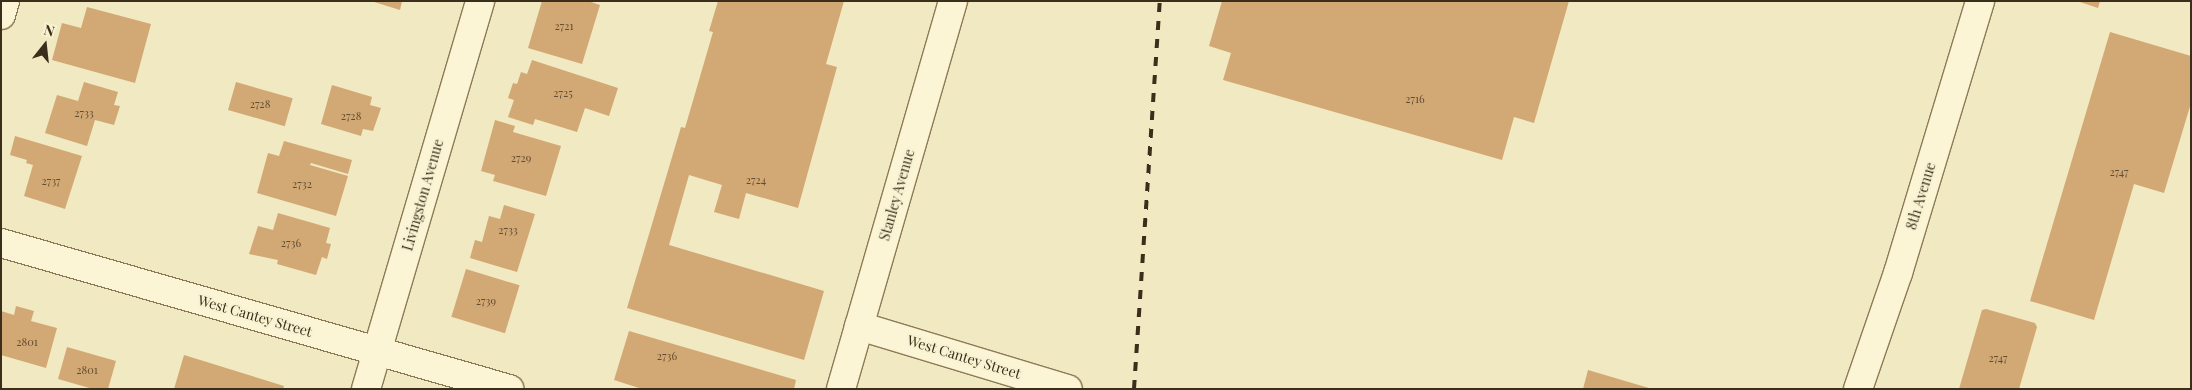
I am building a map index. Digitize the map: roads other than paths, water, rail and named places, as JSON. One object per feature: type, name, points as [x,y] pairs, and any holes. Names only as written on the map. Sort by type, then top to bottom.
[{"type":"street","points":[[1,16],[5,1]]},
{"type":"street","name":"Livingston Avenue","points":[[366,389],[480,1]]},
{"type":"street","name":"Stanley Avenue","points":[[841,389],[953,1]]},
{"type":"street","name":"8th Avenue","points":[[1858,389],[1898,273],[1980,1]]},
{"type":"street","name":"West Cantey Street","points":[[1,243],[509,389]]},
{"type":"street","name":"West Cantey Street","points":[[859,326],[1068,389]]},
{"type":"railway","points":[[1134,389],[1160,1]]}]
